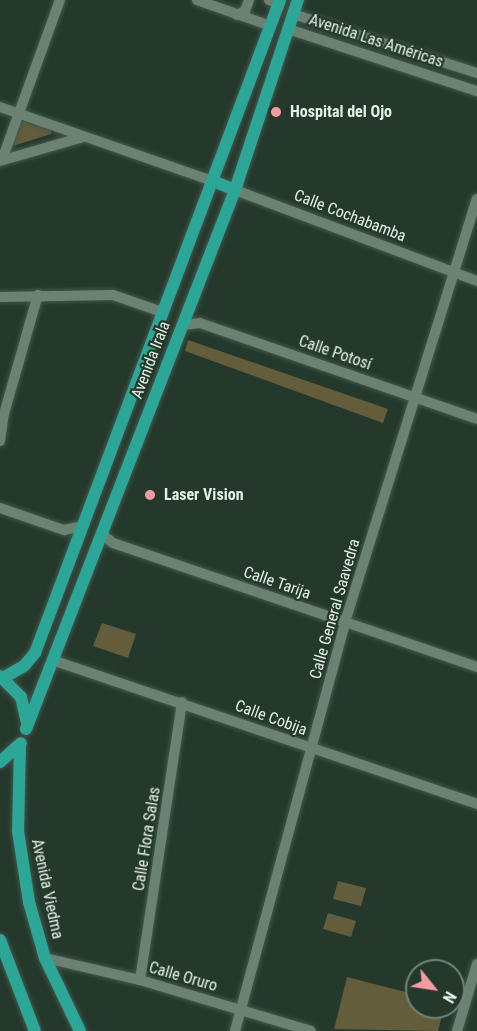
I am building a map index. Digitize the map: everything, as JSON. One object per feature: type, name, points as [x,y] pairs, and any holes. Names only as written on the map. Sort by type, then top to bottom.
[{"type":"main road","name":"Avenida Irala","points":[[20,745],[55,661],[235,190],[296,15],[298,0]]},
{"type":"main road","name":"Avenida Irala","points":[[1,677],[24,666],[35,653],[271,26],[276,1]]},
{"type":"main road","name":"Avenida Las Américas","points":[[271,26],[291,30]]},
{"type":"main road","name":"Calle Cochabamba","points":[[213,181],[235,190]]},
{"type":"main road","points":[[1,677],[21,696],[26,729]]},
{"type":"main road","points":[[0,762],[20,745]]},
{"type":"main road","name":"Avenida Viedma","points":[[20,745],[18,831],[29,902],[45,958],[80,1031]]},
{"type":"main road","points":[[0,940],[35,1031]]},
{"type":"street","points":[[1,160],[60,0]]},
{"type":"street","name":"Avenida Las Américas","points":[[197,0],[271,26]]},
{"type":"street","points":[[237,15],[245,11],[249,0]]},
{"type":"street","name":"Avenida Las Américas","points":[[296,15],[477,73]]},
{"type":"street","name":"Avenida Las Américas","points":[[291,30],[477,91]]},
{"type":"street","points":[[0,108],[213,181]]},
{"type":"street","points":[[1,160],[84,137]]},
{"type":"street","name":"Calle Cochabamba","points":[[235,190],[477,281]]},
{"type":"street","name":"Calle General Saavedra","points":[[235,1031],[345,622],[477,199]]},
{"type":"street","points":[[0,441],[4,414],[38,295]]},
{"type":"street","points":[[0,297],[113,295],[162,312]]},
{"type":"street","name":"Calle Potosí","points":[[182,325],[200,322],[477,418]]},
{"type":"street","points":[[0,508],[64,530],[83,526]]},
{"type":"street","name":"Calle Tarija","points":[[103,535],[113,543],[477,667]]},
{"type":"street","name":"Calle Cobija","points":[[55,661],[182,702],[311,749],[477,804]]},
{"type":"street","name":"Calle Flora Salas","points":[[140,980],[182,702]]},
{"type":"street","name":"Calle Oruro","points":[[45,958],[140,980],[312,1031]]},
{"type":"street","points":[[457,1031],[477,964]]},
{"type":"shaded area","points":[[23,121],[51,130],[51,134],[13,146],[18,125]]},
{"type":"shaded area","points":[[188,340],[388,409],[383,423],[185,351]]},
{"type":"shaded area","points":[[102,623],[136,634],[128,658],[93,646]]},
{"type":"shaded area","points":[[338,881],[366,888],[361,906],[333,899]]},
{"type":"shaded area","points":[[328,913],[356,921],[351,937],[323,929]]},
{"type":"shaded area","points":[[347,977],[405,992],[405,1019],[441,1019],[438,1031],[334,1029]]},
{"type":"place","name":"Hospital del Ojo","points":[[276,112]]},
{"type":"place","name":"Laser Vision","points":[[150,495]]}]
